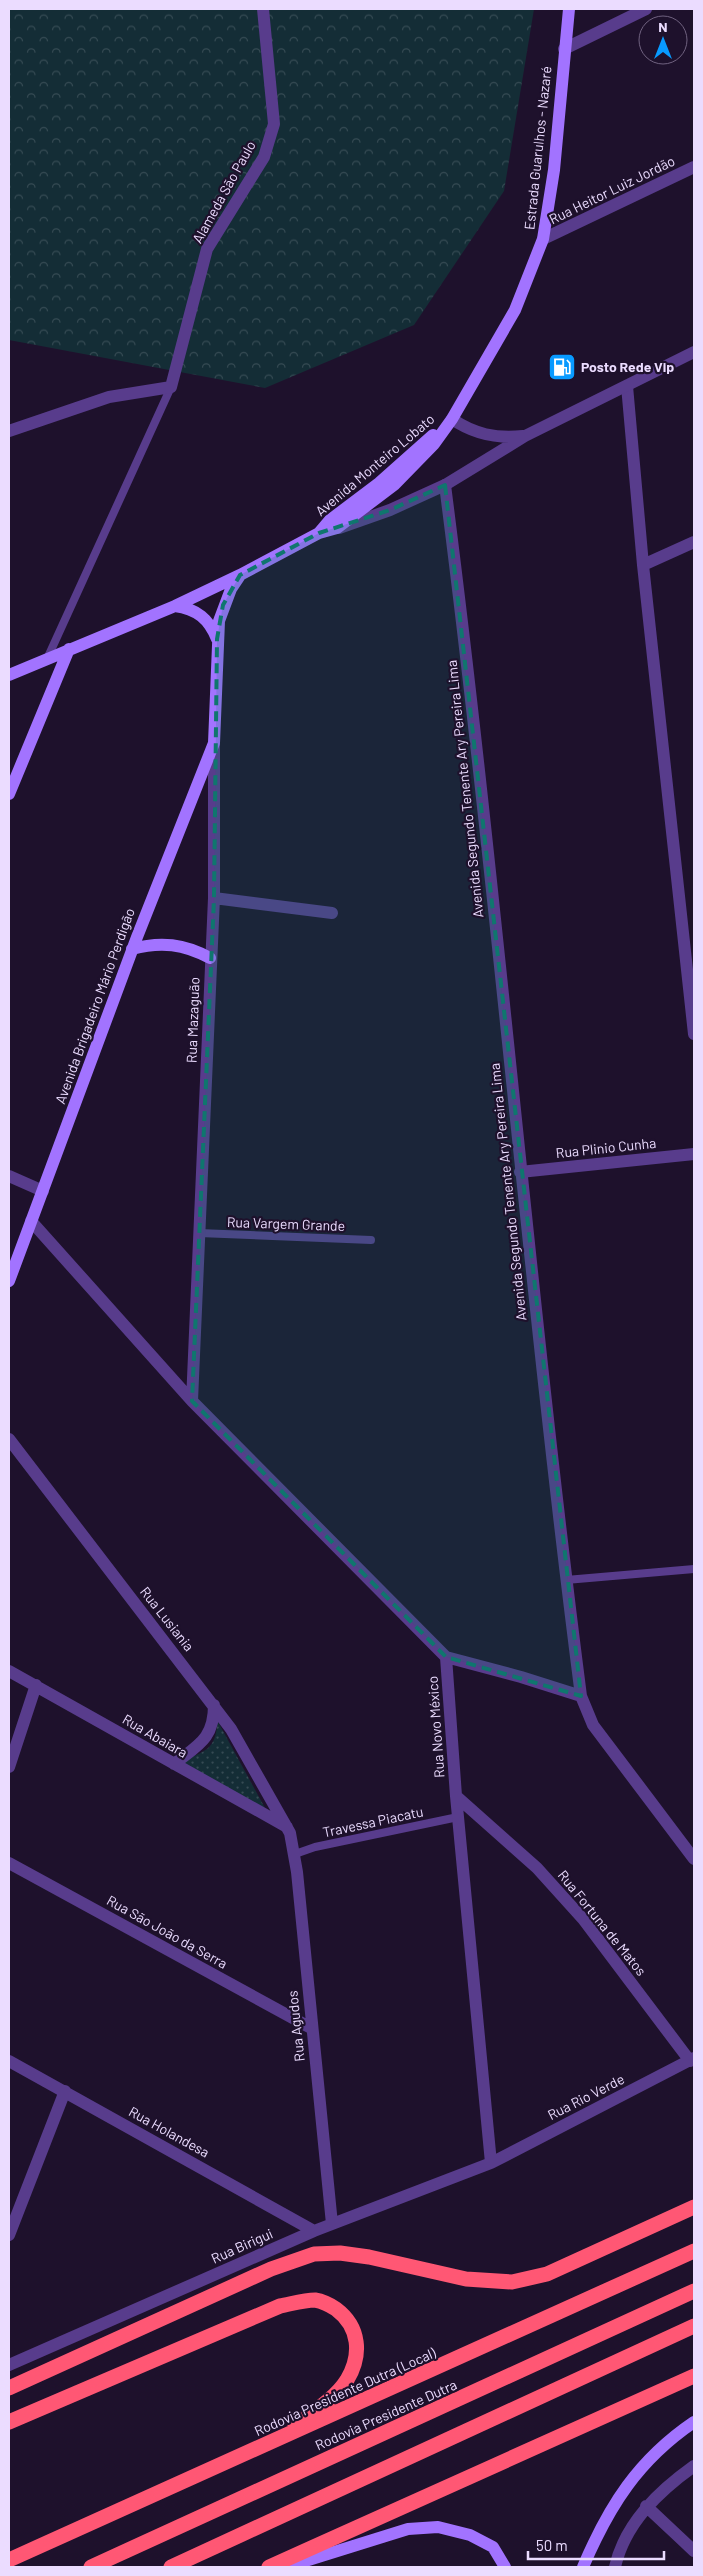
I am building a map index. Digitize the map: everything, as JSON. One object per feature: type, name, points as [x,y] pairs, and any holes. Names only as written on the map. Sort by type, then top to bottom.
[{"type":"highway","points":[[9,2388],[270,2268],[314,2254],[350,2254],[466,2279],[512,2282],[546,2274],[694,2206]]},
{"type":"highway","name":"Rodovia Presidente Dutra (Local)","points":[[9,2560],[268,2445],[694,2251]]},
{"type":"highway","name":"Rodovia Presidente Dutra","points":[[91,2567],[694,2291]]},
{"type":"highway","points":[[9,2422],[280,2306],[316,2300],[331,2306],[346,2317],[355,2330],[357,2346],[355,2364],[336,2394],[268,2445]]},
{"type":"highway","points":[[171,2567],[694,2326]]},
{"type":"highway","points":[[269,2567],[694,2376]]},
{"type":"main road","name":"Estrada Guarulhos - Nazaré","points":[[452,419],[515,310],[543,240],[554,170],[569,9]]},
{"type":"main road","name":"Avenida Monteiro Lobato","points":[[9,675],[175,606],[240,575],[318,533],[337,528],[394,485],[413,467],[452,419]]},
{"type":"main road","name":"Avenida Monteiro Lobato","points":[[318,533],[330,520],[379,483],[452,419]]},
{"type":"main road","name":"Rua Mazaguão","points":[[214,743],[217,639],[223,605],[240,575]]},
{"type":"main road","points":[[175,606],[197,612],[213,628],[217,639]]},
{"type":"main road","points":[[9,794],[69,649]]},
{"type":"main road","name":"Avenida Brigadeiro Mário Perdigão","points":[[9,1281],[132,949],[214,743]]},
{"type":"main road","points":[[132,949],[160,943],[194,949],[210,958]]},
{"type":"main road","points":[[583,2567],[596,2536],[618,2497],[647,2462],[694,2422]]},
{"type":"main road","points":[[286,2567],[408,2529],[438,2527],[470,2535],[493,2548],[505,2567]]},
{"type":"street","name":"Alameda São Paulo","points":[[171,387],[208,248],[264,157],[274,124],[263,9]]},
{"type":"street","points":[[564,49],[646,9]]},
{"type":"street","name":"Rua Heitor Luiz Jordão","points":[[543,240],[694,167]]},
{"type":"street","points":[[337,528],[390,510],[445,485],[525,436],[694,352]]},
{"type":"street","points":[[627,386],[643,565],[694,1034]]},
{"type":"street","points":[[9,431],[109,397],[171,387]]},
{"type":"street","points":[[452,419],[463,427],[493,436],[525,436]]},
{"type":"street","name":"Avenida Segundo Tenente Ary Pereira Lima","points":[[445,485],[477,752],[520,1172],[581,1696],[593,1725],[694,1859]]},
{"type":"street","points":[[643,565],[694,542]]},
{"type":"street","name":"Rua Mazaguão","points":[[192,1401],[214,898],[214,743]]},
{"type":"street","points":[[214,898],[332,913]]},
{"type":"street","name":"Rua Plinio Cunha","points":[[520,1172],[694,1154]]},
{"type":"street","points":[[9,1176],[43,1191]]},
{"type":"street","points":[[31,1221],[192,1401],[446,1657],[581,1696]]},
{"type":"street","name":"Rua Lusiania","points":[[9,1439],[214,1705],[263,1782],[287,1827]]},
{"type":"street","name":"Rua Novo México","points":[[446,1657],[456,1796],[491,2163]]},
{"type":"street","name":"Rua Abaiara","points":[[9,1671],[287,1827]]},
{"type":"street","points":[[9,1767],[36,1685]]},
{"type":"street","points":[[174,1764],[209,1734],[214,1716],[214,1705]]},
{"type":"street","name":"Rua Fortuna de Matos","points":[[456,1796],[537,1868],[583,1919],[692,2059]]},
{"type":"street","name":"Rua Agudos","points":[[287,1827],[295,1854],[332,2224]]},
{"type":"street","name":"Rua São João da Serra","points":[[9,1863],[311,2028]]},
{"type":"street","name":"Rua Rio Verde","points":[[491,2163],[692,2059]]},
{"type":"street","name":"Rua Holandesa","points":[[9,2061],[314,2231]]},
{"type":"street","points":[[9,2235],[65,2091]]},
{"type":"street","name":"Rua Birigui","points":[[9,2365],[314,2231],[491,2163]]},
{"type":"street","points":[[615,2567],[618,2554],[646,2506],[694,2466]]},
{"type":"street","points":[[646,2506],[694,2551]]},
{"type":"lane","points":[[47,659],[171,387]]},
{"type":"lane","name":"Rua Vargem Grande","points":[[199,1233],[371,1240]]},
{"type":"lane","points":[[566,1580],[694,1569]]},
{"type":"lane","name":"Travessa Piacatu","points":[[295,1854],[315,1847],[458,1817]]},
{"type":"highlighted area","points":[[445,485],[581,1696],[446,1657],[192,1401],[214,898],[217,639],[223,605],[240,575],[319,533],[390,510]]},
{"type":"green space","points":[[9,9],[534,9],[504,191],[414,325],[265,388],[9,340]]},
{"type":"green space","points":[[217,1720],[265,1808],[180,1762],[203,1752],[212,1744],[215,1738]]},
{"type":"place","name":"Posto Rede Vip","points":[[562,367]]}]
